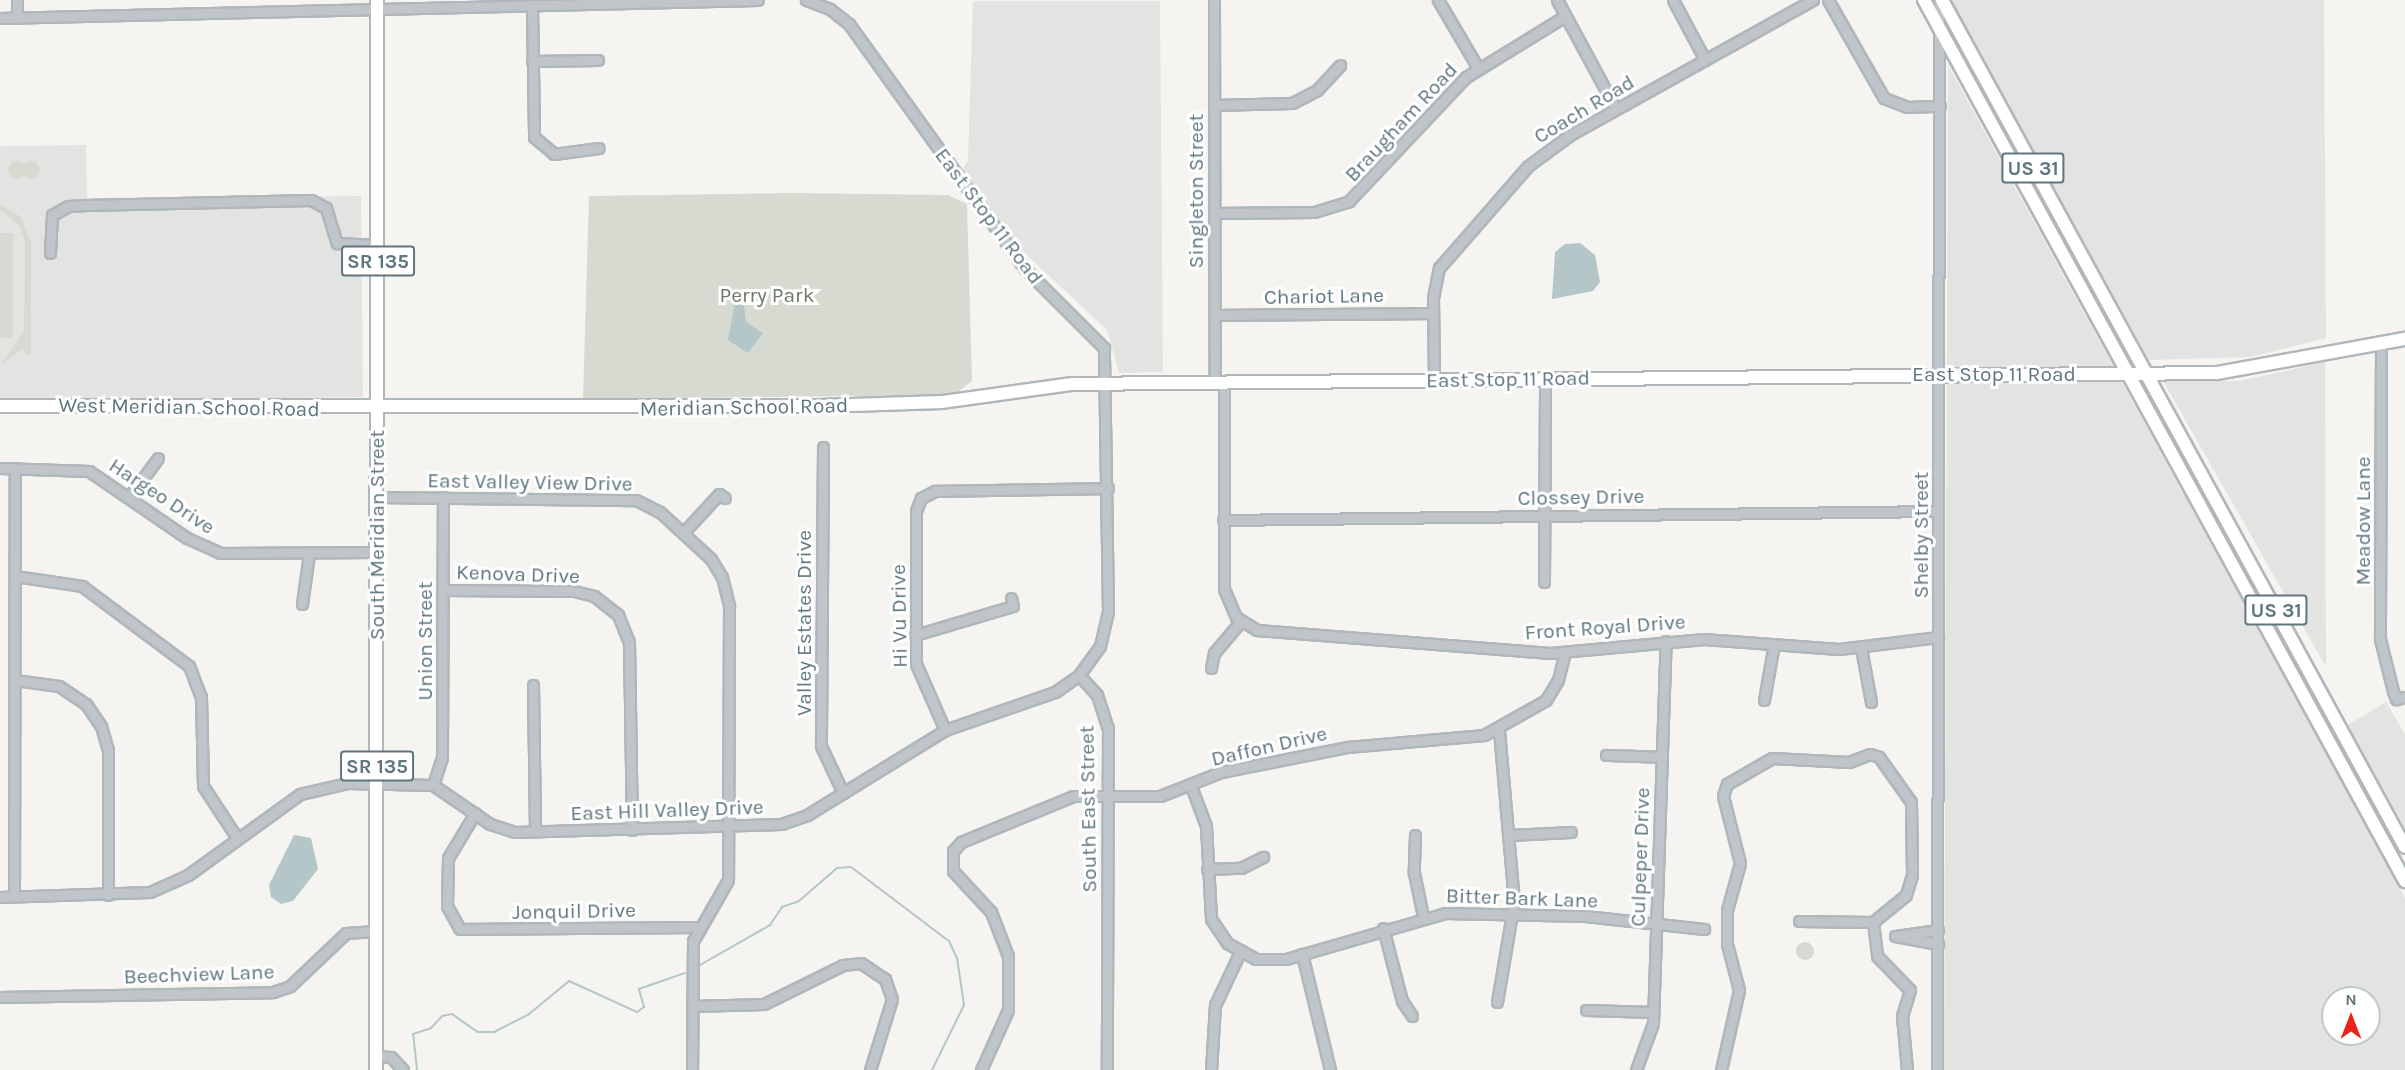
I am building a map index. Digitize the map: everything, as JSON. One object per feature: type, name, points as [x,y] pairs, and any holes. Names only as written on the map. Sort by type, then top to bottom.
[{"type":"main road","name":"US 31","points":[[1924,0],[2126,374],[2405,881]]},
{"type":"main road","name":"US 31","points":[[1941,0],[2405,847]]},
{"type":"main road","name":"South Meridian Street","points":[[376,1070],[377,4]]},
{"type":"main road","name":"East Stop 11 Road","points":[[1109,384],[1941,374],[2146,374],[2244,370],[2381,341],[2405,339]]},
{"type":"main road","name":"Meridian School Road","points":[[378,408],[919,404],[1109,384]]},
{"type":"main road","name":"West Meridian School Road","points":[[0,406],[157,402],[378,408]]},
{"type":"street","points":[[17,0],[17,18]]},
{"type":"street","points":[[0,18],[377,4],[532,5],[758,0]]},
{"type":"street","name":"East Stop 11 Road","points":[[806,0],[849,24],[1025,268],[1098,337],[1108,360],[1109,384]]},
{"type":"street","name":"Singleton Street","points":[[1214,0],[1215,315],[1219,382],[1224,591],[1241,621]]},
{"type":"street","points":[[1438,0],[1478,68]]},
{"type":"street","points":[[1557,0],[1616,109]]},
{"type":"street","points":[[1673,0],[1706,60]]},
{"type":"street","name":"Coach Road","points":[[1434,380],[1433,313],[1439,268],[1515,179],[1557,142],[1813,0]]},
{"type":"street","points":[[1828,0],[1884,98],[1907,107],[1940,106]]},
{"type":"street","name":"Shelby Street","points":[[1937,1070],[1941,0]]},
{"type":"street","points":[[532,5],[532,128],[540,146],[554,154],[599,148]]},
{"type":"street","name":"Braugham Road","points":[[1214,213],[1314,212],[1349,201],[1478,68],[1565,16]]},
{"type":"street","points":[[532,61],[598,60]]},
{"type":"street","points":[[1214,105],[1292,103],[1317,90],[1340,65]]},
{"type":"street","points":[[50,253],[50,224],[59,210],[110,204],[311,200],[326,208],[337,243],[378,245]]},
{"type":"street","name":"Chariot Lane","points":[[1215,315],[1433,313]]},
{"type":"street","name":"Meadow Lane","points":[[2381,341],[2380,639],[2401,698]]},
{"type":"street","points":[[1544,582],[1545,378]]},
{"type":"street","points":[[1079,675],[1106,629],[1109,384]]},
{"type":"street","name":"Valley Estates Drive","points":[[823,447],[821,746],[843,793]]},
{"type":"street","points":[[130,496],[158,458]]},
{"type":"street","name":"Hargeo Drive","points":[[0,468],[89,471],[130,496],[187,538],[220,553],[377,552]]},
{"type":"street","points":[[14,896],[15,468]]},
{"type":"street","name":"Hi Vu Drive","points":[[945,730],[919,679],[915,635],[916,511],[922,497],[934,490],[1108,488]]},
{"type":"street","points":[[683,533],[719,494],[725,498]]},
{"type":"street","name":"East Valley View Drive","points":[[377,497],[636,500],[683,533],[722,577],[729,606],[728,828]]},
{"type":"street","name":"Union Street","points":[[433,785],[442,758],[443,497]]},
{"type":"street","name":"Clossey Drive","points":[[1223,520],[1938,511]]},
{"type":"street","points":[[302,604],[309,554]]},
{"type":"street","points":[[15,576],[82,586],[189,666],[201,697],[203,786],[237,838]]},
{"type":"street","name":"Kenova Drive","points":[[443,590],[591,595],[618,615],[629,642],[632,830]]},
{"type":"street","points":[[915,635],[1013,606],[1011,598]]},
{"type":"street","points":[[1210,668],[1214,653],[1241,621]]},
{"type":"street","name":"Front Royal Drive","points":[[1241,621],[1269,633],[1565,652],[1666,641],[1861,648],[1938,637]]},
{"type":"street","name":"Culpeper Drive","points":[[1636,1070],[1649,1046],[1653,1012],[1666,641]]},
{"type":"street","points":[[1764,700],[1774,644]]},
{"type":"street","points":[[1861,648],[1871,702]]},
{"type":"street","name":"Daffon Drive","points":[[981,1070],[1008,1010],[1008,956],[991,912],[953,871],[954,849],[1052,801],[1108,796],[1160,796],[1191,786],[1221,772],[1347,747],[1460,739],[1499,730],[1546,700],[1558,680],[1565,652]]},
{"type":"street","name":"East Hill Valley Drive","points":[[433,785],[504,830],[728,828],[781,824],[843,793],[945,730],[1055,692],[1079,675]]},
{"type":"street","name":"South East Street","points":[[1079,675],[1098,695],[1106,717],[1107,1070]]},
{"type":"street","points":[[15,680],[59,686],[86,704],[101,726],[108,750],[108,895]]},
{"type":"street","points":[[533,685],[535,831]]},
{"type":"street","points":[[1497,1002],[1513,914],[1510,835],[1499,730]]},
{"type":"street","points":[[1721,1070],[1739,992],[1726,917],[1740,865],[1723,798],[1732,780],[1772,758],[1849,762],[1874,754],[1900,784],[1911,805],[1912,882],[1902,900],[1874,921],[1799,921]]},
{"type":"street","points":[[1606,755],[1662,757]]},
{"type":"street","points":[[0,897],[108,895],[172,884],[300,794],[326,785],[376,782],[433,785]]},
{"type":"street","points":[[1191,786],[1206,826],[1211,919],[1240,952],[1215,1005],[1211,1070]]},
{"type":"street","name":"Jonquil Drive","points":[[475,813],[448,858],[447,906],[455,925],[467,930],[696,927]]},
{"type":"street","points":[[692,1070],[696,927],[726,888],[728,828]]},
{"type":"street","points":[[1510,835],[1571,832]]},
{"type":"street","points":[[1415,835],[1414,873],[1423,916]]},
{"type":"street","points":[[1207,869],[1241,868],[1263,857]]},
{"type":"street","name":"Bitter Bark Lane","points":[[1240,952],[1265,961],[1302,954],[1423,916],[1513,914],[1704,929]]},
{"type":"street","points":[[1874,921],[1877,956],[1910,990],[1902,1016],[1907,1070]]},
{"type":"street","points":[[1383,928],[1402,1000],[1412,1016]]},
{"type":"street","points":[[1874,937],[1938,930]]},
{"type":"street","name":"Beechview Lane","points":[[0,997],[273,992],[290,986],[346,933],[376,931]]},
{"type":"street","points":[[1895,936],[1938,944]]},
{"type":"street","points":[[1302,954],[1330,1070]]},
{"type":"street","points":[[692,1006],[764,1004],[852,963],[875,969],[891,990],[890,1010],[870,1070]]},
{"type":"street","points":[[1586,1010],[1653,1012]]},
{"type":"street","points":[[376,1056],[392,1057],[403,1070]]},
{"type":"shaded area","points":[[1950,0],[2324,0],[2326,338],[2251,357],[2149,360]]},
{"type":"shaded area","points":[[973,1],[1160,1],[1163,372],[1119,373],[1107,330],[1012,241],[962,170],[968,160]]},
{"type":"shaded area","points":[[1948,65],[2405,898],[2405,1070],[1944,1070]]},
{"type":"shaded area","points":[[86,145],[87,198],[361,196],[363,397],[0,401],[0,146]]},
{"type":"shaded area","points":[[1580,243],[1595,255],[1600,282],[1593,291],[1552,299],[1555,252],[1565,244]]},
{"type":"shaded area","points":[[735,302],[744,306],[746,322],[763,333],[748,353],[728,340]]},
{"type":"shaded area","points":[[2325,362],[2326,667],[2163,381],[2239,381]]},
{"type":"shaded area","points":[[2386,702],[2405,734],[2405,828],[2348,725]]},
{"type":"shaded area","points":[[294,835],[311,838],[318,869],[293,901],[281,904],[271,897],[269,885]]},
{"type":"green space","points":[[17,161],[23,164],[26,170],[23,176],[17,179],[11,176],[8,170],[11,164]]},
{"type":"green space","points":[[31,161],[37,164],[40,170],[37,176],[31,179],[25,176],[22,170],[25,164]]},
{"type":"green space","name":"Perry Park","points":[[793,193],[948,195],[967,204],[972,381],[954,395],[583,399],[589,196]]},
{"type":"green space","points":[[0,204],[21,217],[31,243],[31,354],[25,354],[24,348],[0,365],[24,332],[25,243],[20,226],[0,210]]},
{"type":"green space","points":[[0,233],[13,233],[13,338],[0,338]]},
{"type":"green space","points":[[1805,942],[1811,945],[1814,951],[1811,957],[1805,960],[1799,957],[1796,951],[1799,945]]},
{"type":"waterway","points":[[700,965],[770,925],[782,907],[799,901],[837,868],[851,867],[949,941],[957,958],[964,1005],[932,1070]]},
{"type":"waterway","points":[[417,1070],[413,1034],[431,1028],[442,1016],[452,1014],[478,1032],[494,1032],[529,1014],[569,981],[637,1012],[644,1007],[639,989],[685,973]]}]
